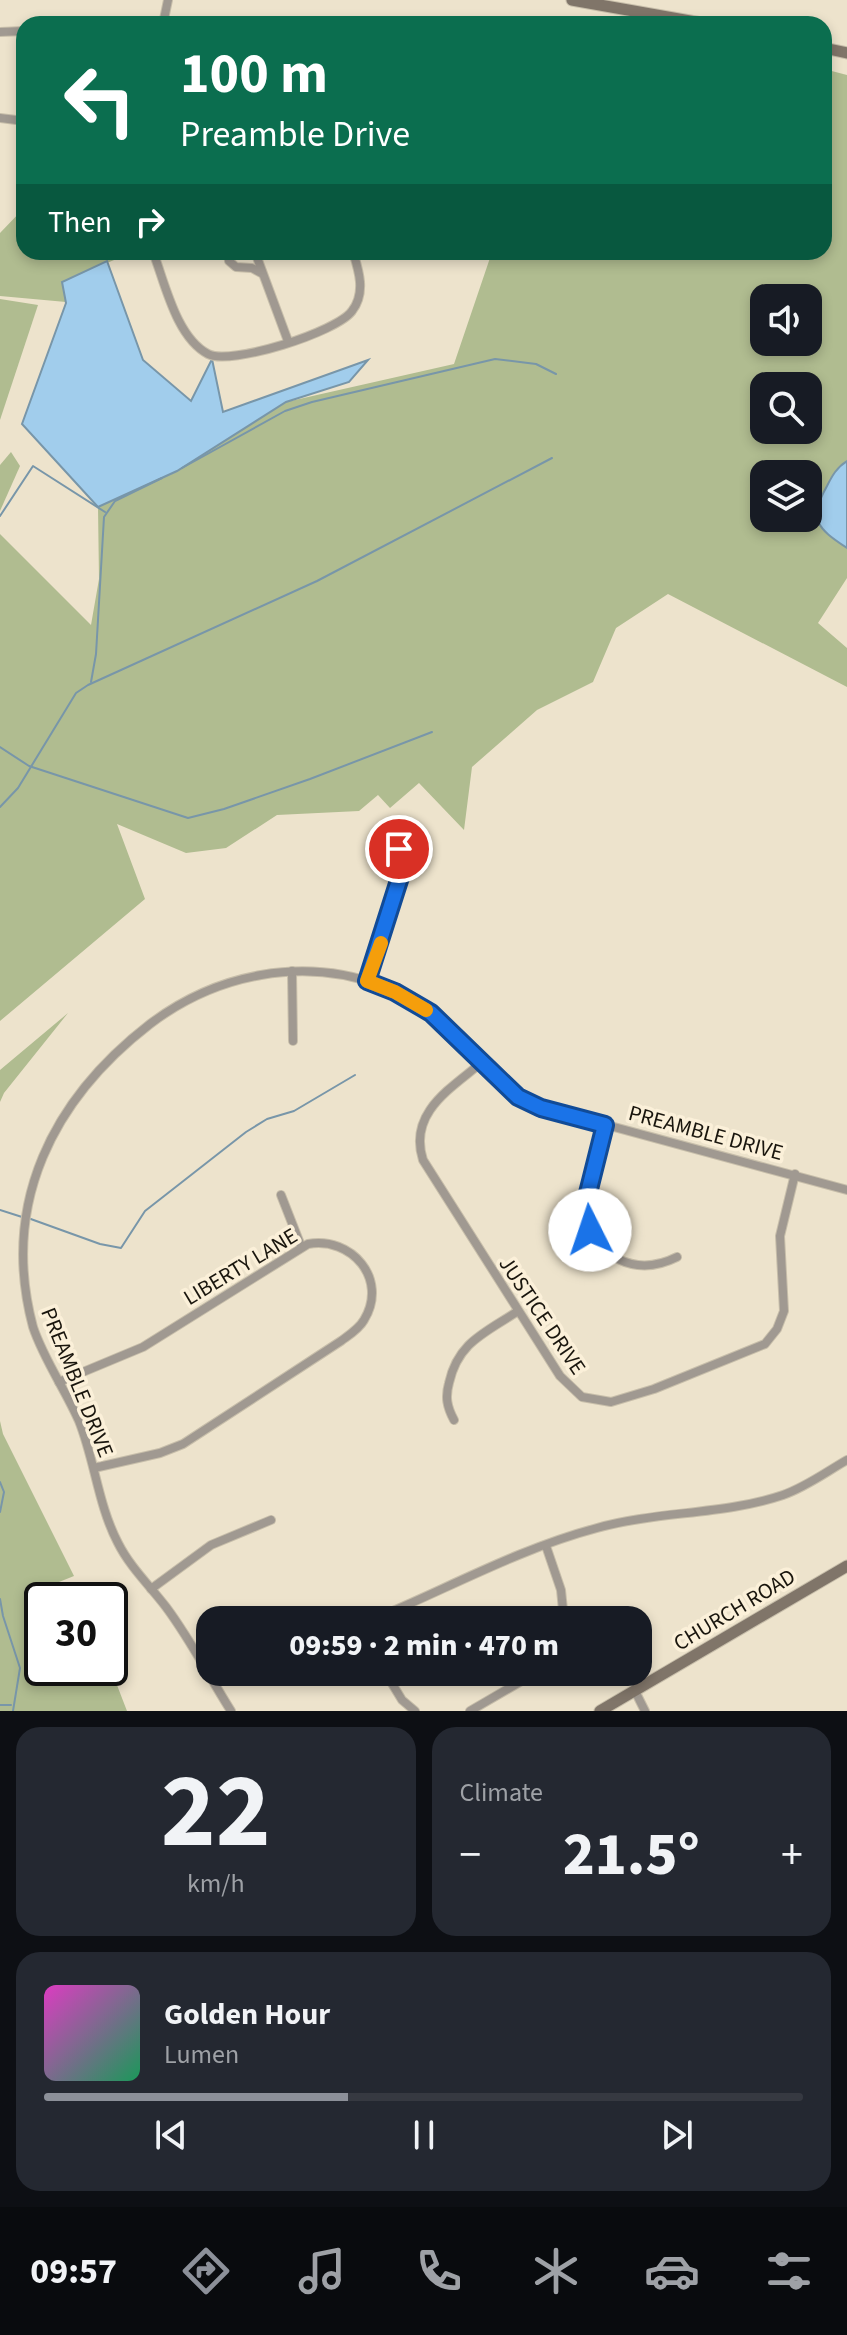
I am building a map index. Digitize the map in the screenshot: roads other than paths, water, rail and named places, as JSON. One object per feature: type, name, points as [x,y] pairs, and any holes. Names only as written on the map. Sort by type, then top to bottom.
[{"type":"main road","points":[[572,0],[662,16]]},
{"type":"main road","name":"CHURCH ROAD","points":[[600,1711],[847,1566]]},
{"type":"street","points":[[156,260],[185,330],[208,354],[233,358],[327,329],[352,312],[361,280],[355,260]]},
{"type":"street","points":[[231,260],[232,264],[252,268],[261,274]]},
{"type":"street","points":[[257,260],[288,341]]},
{"type":"street","points":[[367,981],[402,871],[399,849]]},
{"type":"street","points":[[292,971],[293,1041]]},
{"type":"street","name":"PREAMBLE DRIVE","points":[[196,1654],[113,1534],[80,1423],[33,1327],[20,1259],[27,1191],[46,1143],[74,1098],[100,1069],[158,1018],[190,999],[248,977],[292,971],[367,981],[395,992],[431,1013],[507,1089],[529,1104],[847,1190]]},
{"type":"street","name":"JUSTICE DRIVE","points":[[481,1063],[428,1110],[420,1129],[420,1150],[433,1180],[566,1384],[591,1401],[611,1402],[631,1397],[755,1350],[777,1329],[784,1311],[780,1236],[795,1174]]},
{"type":"street","points":[[605,1125],[586,1201],[587,1221],[595,1239],[608,1253],[633,1265],[650,1266],[677,1257]]},
{"type":"street","points":[[281,1195],[301,1246]]},
{"type":"street","name":"LIBERTY LANE","points":[[59,1382],[143,1347],[301,1246],[319,1242],[340,1246],[365,1266],[372,1298],[365,1319],[358,1327],[183,1444],[160,1453],[94,1468]]},
{"type":"street","points":[[454,1420],[446,1398],[457,1356],[470,1342],[518,1311]]},
{"type":"street","points":[[402,1606],[486,1567],[622,1522],[775,1498],[800,1488],[847,1460]]},
{"type":"street","points":[[151,1589],[211,1545],[271,1520]]},
{"type":"street","points":[[546,1546],[561,1590],[563,1606]]},
{"type":"street","name":"PREAMBLE DRIVE","points":[[216,1686],[231,1711]]},
{"type":"street","points":[[394,1686],[402,1700],[415,1711]]},
{"type":"street","points":[[470,1711],[513,1686]]},
{"type":"street","points":[[635,1691],[645,1711]]},
{"type":"water","points":[[107,261],[143,360],[191,401],[212,359],[223,412],[368,360],[349,382],[286,402],[177,471],[98,507],[22,424],[66,303],[62,282]]},
{"type":"water","points":[[847,461],[847,548],[822,529],[822,496],[838,469]]},
{"type":"waterway","points":[[182,468],[285,411],[312,402],[495,359],[536,364],[556,374]]},
{"type":"waterway","points":[[0,807],[18,788],[76,693],[88,685],[317,581],[552,458]]},
{"type":"waterway","points":[[0,516],[33,466],[105,512]]},
{"type":"waterway","points":[[91,682],[96,654],[104,517],[115,501],[162,478]]},
{"type":"waterway","points":[[0,747],[29,766],[188,818],[310,779],[432,732]]},
{"type":"waterway","points":[[28,1218],[100,1244],[121,1248],[145,1211],[246,1132],[267,1119],[294,1111],[355,1075]]},
{"type":"waterway","points":[[0,1210],[22,1217]]},
{"type":"waterway","points":[[0,1482],[4,1492],[0,1512]]},
{"type":"waterway","points":[[0,1599],[20,1668],[13,1711]]},
{"type":"waterway","points":[[0,1705],[11,1705]]}]
